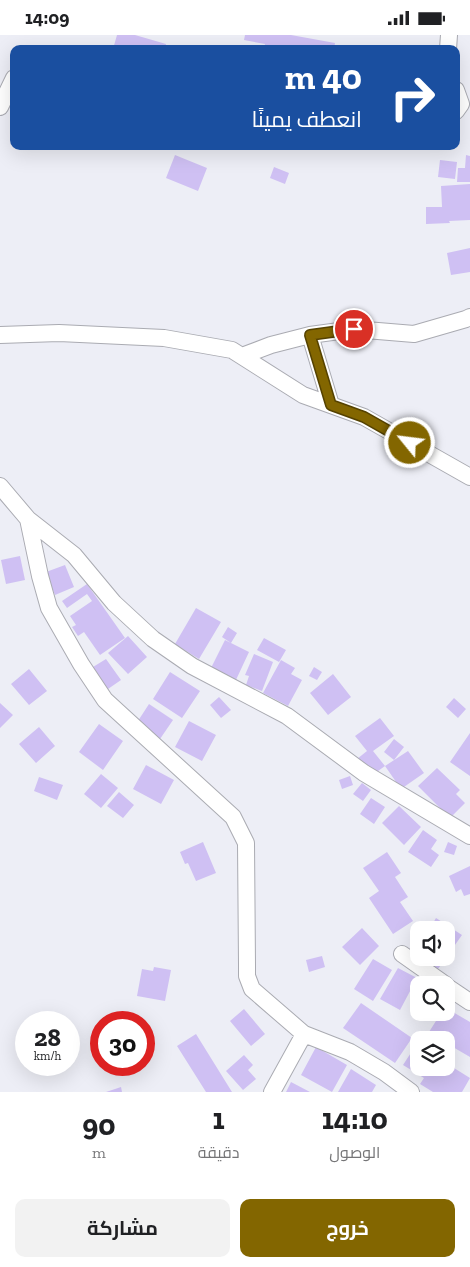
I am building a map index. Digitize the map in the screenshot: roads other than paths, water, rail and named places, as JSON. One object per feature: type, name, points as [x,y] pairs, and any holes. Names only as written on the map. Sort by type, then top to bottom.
[{"type":"street","points":[[0,107],[10,86]]},
{"type":"street","points":[[242,356],[271,345],[310,335],[354,329],[414,334],[470,317]]},
{"type":"street","points":[[0,335],[59,333],[164,338],[232,350],[302,395],[364,417],[470,477]]},
{"type":"street","points":[[310,335],[331,405]]},
{"type":"street","points":[[0,486],[28,519],[74,555],[114,603],[153,639],[192,666],[287,716],[364,773],[470,836]]},
{"type":"street","points":[[28,519],[49,608],[81,664],[105,700],[233,817],[246,843],[247,976],[252,989],[304,1034],[350,1052],[411,1092]]},
{"type":"street","points":[[402,954],[433,976]]},
{"type":"street","points":[[455,991],[470,1002]]},
{"type":"street","points":[[272,1092],[304,1034]]}]
